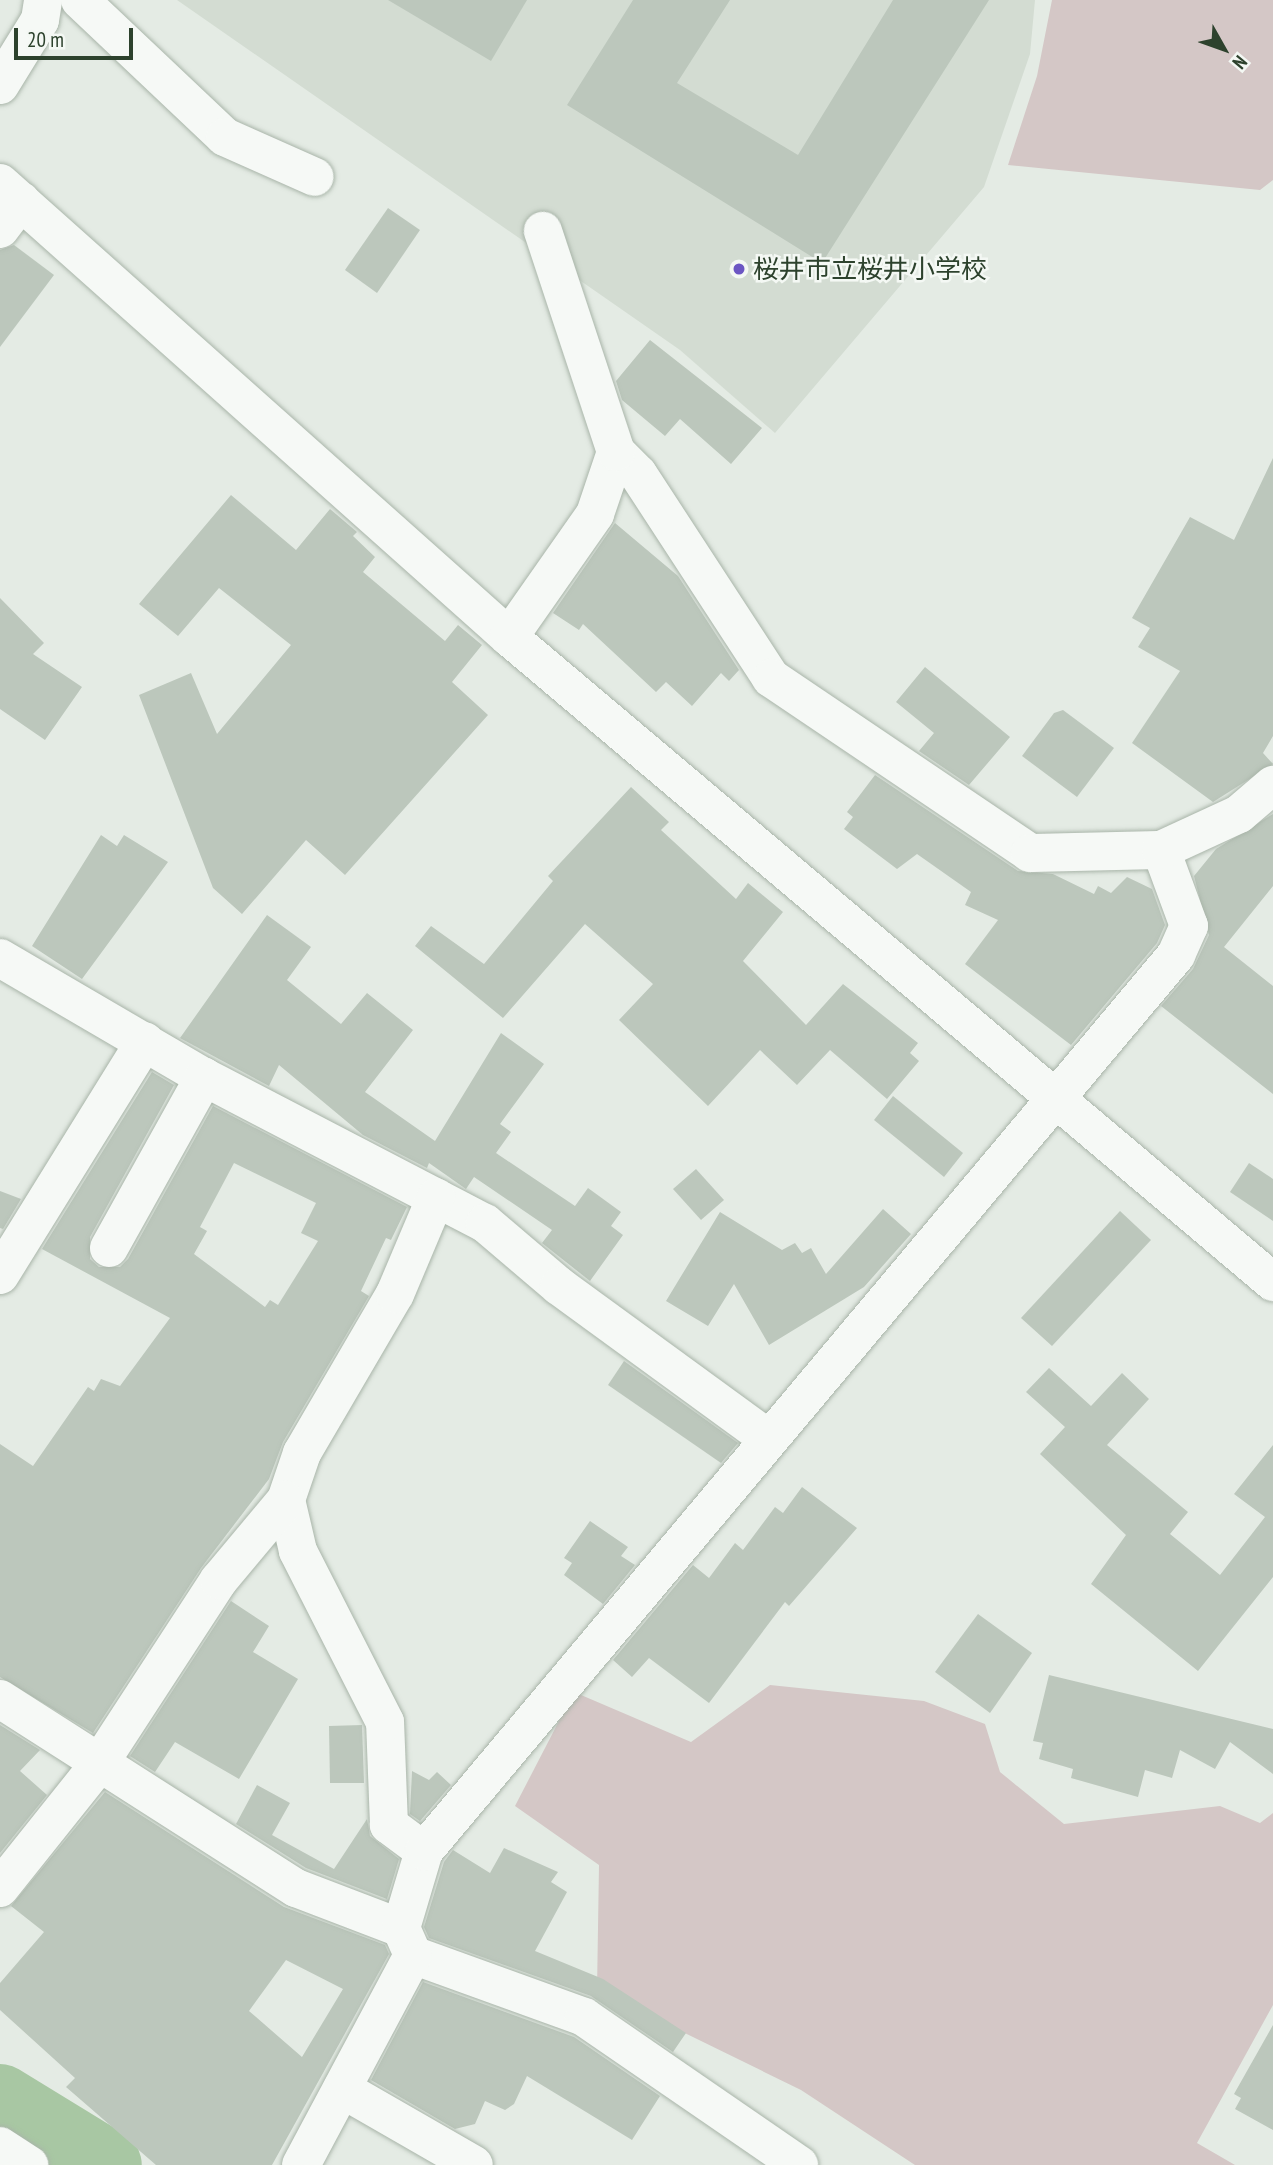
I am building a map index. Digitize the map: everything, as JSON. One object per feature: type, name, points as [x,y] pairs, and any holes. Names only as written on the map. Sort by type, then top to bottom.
[{"type":"street","points":[[0,85],[40,20],[43,0]]},
{"type":"street","points":[[80,0],[225,137],[315,177]]},
{"type":"street","points":[[7,205],[509,637],[1273,1282]]},
{"type":"street","points":[[543,231],[616,452],[638,474],[771,678],[1030,853],[1161,850],[1239,814],[1273,785]]},
{"type":"street","points":[[509,637],[596,514],[616,452]]},
{"type":"street","points":[[301,2165],[342,2089],[407,1941],[424,1851],[500,1766],[766,1437],[1176,955],[1189,926],[1161,850]]},
{"type":"street","points":[[0,958],[204,1077],[485,1223],[559,1286],[766,1437]]},
{"type":"street","points":[[0,1275],[145,1041]]},
{"type":"street","points":[[108,1248],[204,1077]]},
{"type":"street","points":[[0,1888],[99,1764],[219,1580],[286,1500],[302,1453],[395,1294],[436,1197]]},
{"type":"street","points":[[286,1500],[298,1551],[385,1722],[389,1825],[424,1851]]},
{"type":"street","points":[[0,1699],[296,1888],[407,1941],[584,2017],[799,2165]]},
{"type":"street","points":[[342,2089],[474,2165]]},
{"type":"street","points":[[0,2146],[29,2165]]},
{"type":"shaded area","name":"桜井市立桜井小学校","points":[[177,0],[1035,0],[1030,54],[984,187],[775,433],[680,350]]},
{"type":"shaded area","points":[[1052,0],[1273,0],[1273,180],[1260,190],[1008,165],[1037,76]]},
{"type":"shaded area","points":[[770,1685],[924,1701],[985,1724],[1000,1772],[1064,1824],[1220,1806],[1260,1823],[1273,1813],[1273,2005],[1197,2143],[1235,2165],[915,2165],[801,2090],[597,1990],[599,1865],[515,1806],[574,1692],[691,1742]]},
{"type":"building","points":[[388,0],[527,0],[491,61]]},
{"type":"building","points":[[633,0],[730,0],[677,83],[798,155],[893,0],[989,0],[822,263],[567,105]]},
{"type":"building","points":[[388,208],[420,230],[377,293],[345,270]]},
{"type":"building","points":[[14,245],[54,275],[0,347],[0,250]]},
{"type":"building","points":[[650,340],[762,428],[731,464],[680,419],[665,436],[622,400],[616,381]]},
{"type":"building","points":[[1273,458],[1273,736],[1263,753],[1273,764],[1213,802],[1132,743],[1180,671],[1138,647],[1150,628],[1132,618],[1190,517],[1234,540]]},
{"type":"building","points":[[231,495],[296,550],[330,509],[357,532],[353,536],[375,557],[363,572],[445,641],[458,625],[482,645],[452,682],[488,715],[345,875],[306,840],[242,914],[213,888],[139,695],[191,673],[217,734],[291,645],[219,588],[178,636],[139,604]]},
{"type":"building","points":[[615,523],[678,576],[739,670],[729,681],[721,673],[692,706],[666,682],[656,692],[583,624],[579,630],[553,613]]},
{"type":"building","points":[[0,598],[44,643],[33,654],[82,687],[45,740],[0,709]]},
{"type":"building","points":[[925,667],[1010,737],[969,785],[919,751],[934,733],[896,702]]},
{"type":"building","points":[[1063,710],[1114,748],[1077,797],[1022,756],[1054,713]]},
{"type":"building","points":[[875,775],[1018,871],[1053,874],[1094,894],[1098,886],[1111,893],[1127,877],[1152,889],[1165,925],[1157,943],[1071,1045],[965,964],[998,920],[965,905],[971,892],[917,854],[897,869],[844,829],[853,817],[847,812]]},
{"type":"building","points":[[631,787],[669,822],[661,830],[736,899],[748,883],[783,912],[743,961],[806,1025],[843,984],[918,1043],[910,1053],[919,1061],[887,1099],[830,1050],[797,1085],[760,1050],[708,1106],[619,1020],[653,984],[585,924],[503,1018],[415,946],[431,926],[484,964],[553,881],[548,876]]},
{"type":"building","points":[[1273,814],[1273,886],[1224,947],[1273,986],[1273,1094],[1161,1006],[1193,969],[1209,935],[1194,876],[1216,849]]},
{"type":"building","points":[[101,835],[117,846],[124,835],[168,862],[82,979],[32,946]]},
{"type":"building","points":[[267,915],[311,947],[287,980],[341,1024],[367,993],[413,1030],[365,1092],[435,1141],[501,1033],[544,1064],[500,1124],[511,1132],[496,1153],[575,1206],[588,1188],[621,1212],[611,1226],[623,1235],[590,1281],[542,1243],[552,1230],[474,1177],[466,1189],[429,1163],[427,1168],[363,1135],[279,1065],[269,1086],[180,1038]]},
{"type":"building","points":[[152,1072],[174,1085],[90,1237],[90,1259],[99,1267],[120,1267],[128,1259],[213,1106],[407,1207],[391,1240],[386,1238],[361,1291],[369,1296],[283,1442],[269,1479],[201,1568],[93,1733],[0,1677],[0,1444],[33,1466],[88,1387],[94,1391],[101,1379],[120,1386],[170,1318],[42,1249]],"holes":[[[234,1163],[316,1203],[301,1233],[318,1241],[278,1305],[270,1300],[265,1307],[194,1254],[207,1231],[200,1227]]]},
{"type":"building","points":[[893,1096],[963,1153],[944,1177],[874,1120]]},
{"type":"building","points":[[1249,1163],[1273,1179],[1273,1221],[1230,1192]]},
{"type":"building","points":[[696,1169],[724,1200],[701,1220],[673,1189]]},
{"type":"building","points":[[0,1191],[21,1199],[3,1229],[0,1228]]},
{"type":"building","points":[[883,1209],[911,1234],[864,1287],[769,1345],[734,1284],[708,1326],[666,1301],[720,1212],[782,1250],[795,1243],[802,1253],[811,1248],[826,1274]]},
{"type":"building","points":[[1120,1211],[1151,1240],[1052,1346],[1021,1318]]},
{"type":"building","points":[[624,1361],[738,1443],[721,1463],[608,1385]]},
{"type":"building","points":[[1049,1368],[1091,1406],[1122,1373],[1149,1399],[1107,1445],[1188,1512],[1170,1534],[1220,1575],[1265,1517],[1234,1494],[1273,1445],[1273,1577],[1198,1671],[1091,1584],[1126,1535],[1040,1454],[1065,1427],[1026,1392]]},
{"type":"building","points":[[802,1487],[857,1528],[789,1606],[785,1602],[709,1703],[649,1658],[632,1677],[613,1660],[693,1565],[709,1578],[735,1543],[743,1550],[775,1507],[783,1513]]},
{"type":"building","points":[[590,1521],[628,1547],[621,1556],[635,1565],[603,1604],[564,1575],[572,1563],[564,1558]]},
{"type":"building","points":[[231,1601],[269,1626],[253,1652],[298,1679],[239,1779],[175,1742],[155,1772],[130,1756]]},
{"type":"building","points":[[978,1614],[1032,1653],[990,1713],[935,1672]]},
{"type":"building","points":[[1049,1675],[1273,1729],[1273,1774],[1230,1742],[1215,1769],[1180,1750],[1172,1778],[1145,1770],[1138,1797],[1071,1778],[1073,1769],[1039,1759],[1043,1743],[1033,1741]]},
{"type":"building","points":[[0,1725],[40,1750],[20,1771],[47,1795],[0,1853]]},
{"type":"building","points":[[362,1725],[364,1783],[330,1783],[329,1726]]},
{"type":"building","points":[[412,1771],[429,1780],[437,1772],[451,1785],[420,1821],[410,1814]]},
{"type":"building","points":[[257,1785],[290,1803],[272,1835],[334,1869],[367,1819],[370,1836],[399,1859],[387,1899],[306,1868],[236,1824]]},
{"type":"building","points":[[105,1792],[284,1907],[385,1945],[389,1954],[272,2165],[156,2165],[66,2087],[75,2078],[0,2010],[0,1983],[44,1932],[11,1906]],"holes":[[[286,1960],[343,1989],[302,2057],[249,2011]]]},
{"type":"building","points":[[504,1848],[558,1872],[551,1882],[567,1892],[535,1951],[603,1979],[686,2033],[673,2052],[591,1996],[429,1938],[424,1927],[444,1862],[453,1850],[490,1873]]},
{"type":"building","points":[[423,1982],[574,2037],[660,2096],[632,2140],[527,2076],[514,2104],[505,2110],[485,2101],[475,2124],[455,2129],[371,2080]]},
{"type":"building","points":[[1273,2025],[1273,2130],[1235,2109],[1241,2098],[1234,2094]]},
{"type":"waterway","points":[[0,2100],[106,2165]]},
{"type":"place","name":"桜井市立桜井小学校","points":[[739,269]]}]
